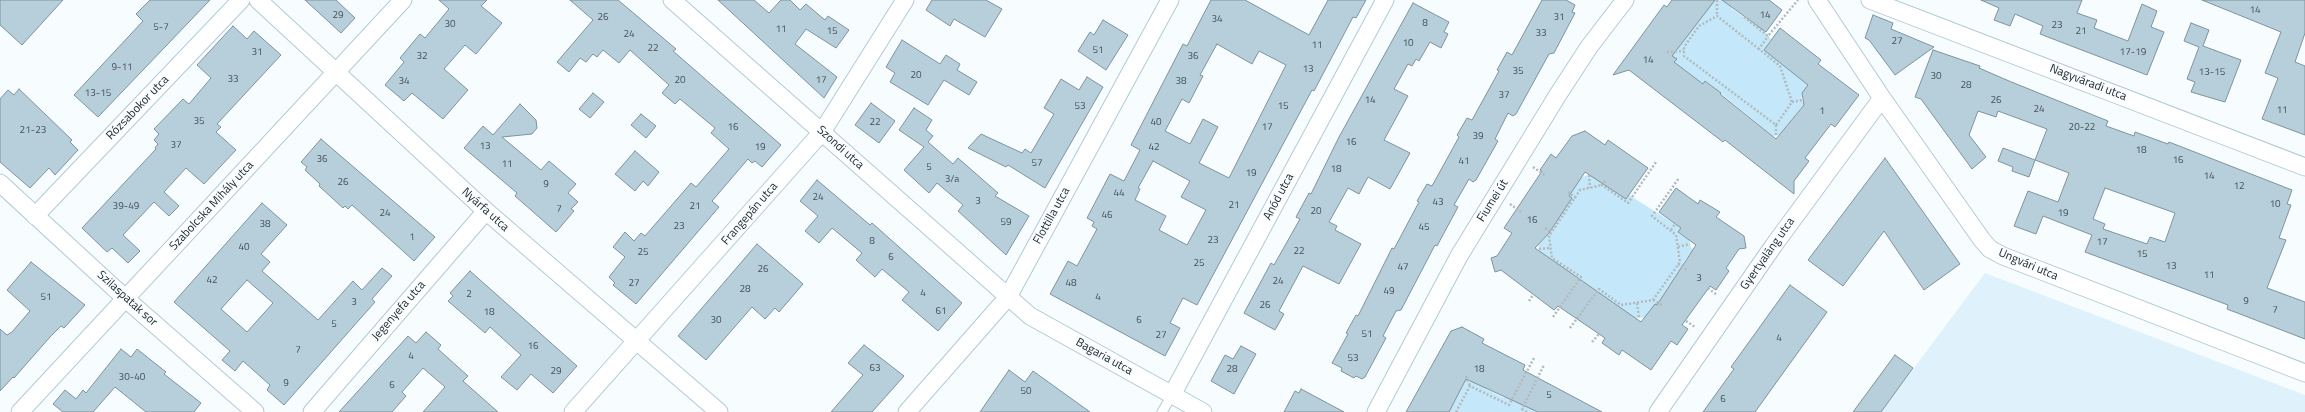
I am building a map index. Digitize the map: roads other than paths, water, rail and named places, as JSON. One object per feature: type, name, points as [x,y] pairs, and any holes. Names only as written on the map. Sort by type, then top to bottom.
[{"type":"street","name":"Rózsabokor utca","points":[[35,216],[241,0]]},
{"type":"street","name":"Nyárfa utca","points":[[258,0],[335,73],[486,211],[719,412]]},
{"type":"street","name":"Szabolcska Mihály utca","points":[[20,412],[403,0]]},
{"type":"street","name":"Szondi utca","points":[[672,0],[1008,297]]},
{"type":"street","name":"Frangepán utca","points":[[573,412],[822,132],[905,0]]},
{"type":"street","name":"Flottilla utca","points":[[907,412],[1008,297],[1170,0]]},
{"type":"street","name":"Anód utca","points":[[1172,395],[1385,0]]},
{"type":"street","name":"Fiumei út","points":[[1376,412],[1459,256],[1559,93],[1589,47],[1625,0]]},
{"type":"street","name":"Ungvári utca","points":[[1817,0],[1882,98],[1982,240],[1990,249],[2003,256],[2305,373]]},
{"type":"street","name":"Nagyváradi utca","points":[[1870,0],[2305,167]]},
{"type":"street","name":"Gyertyaláng utca","points":[[1658,412],[1774,245],[1882,98]]},
{"type":"street","name":"Szilaspatak sor","points":[[0,183],[126,299],[255,412]]},
{"type":"street","name":"Jegenyefa utca","points":[[312,412],[486,211]]},
{"type":"street","name":"Bagaria utca","points":[[1008,297],[1030,316],[1203,412]]},
{"type":"lane","points":[[1162,412],[1172,395]]}]
